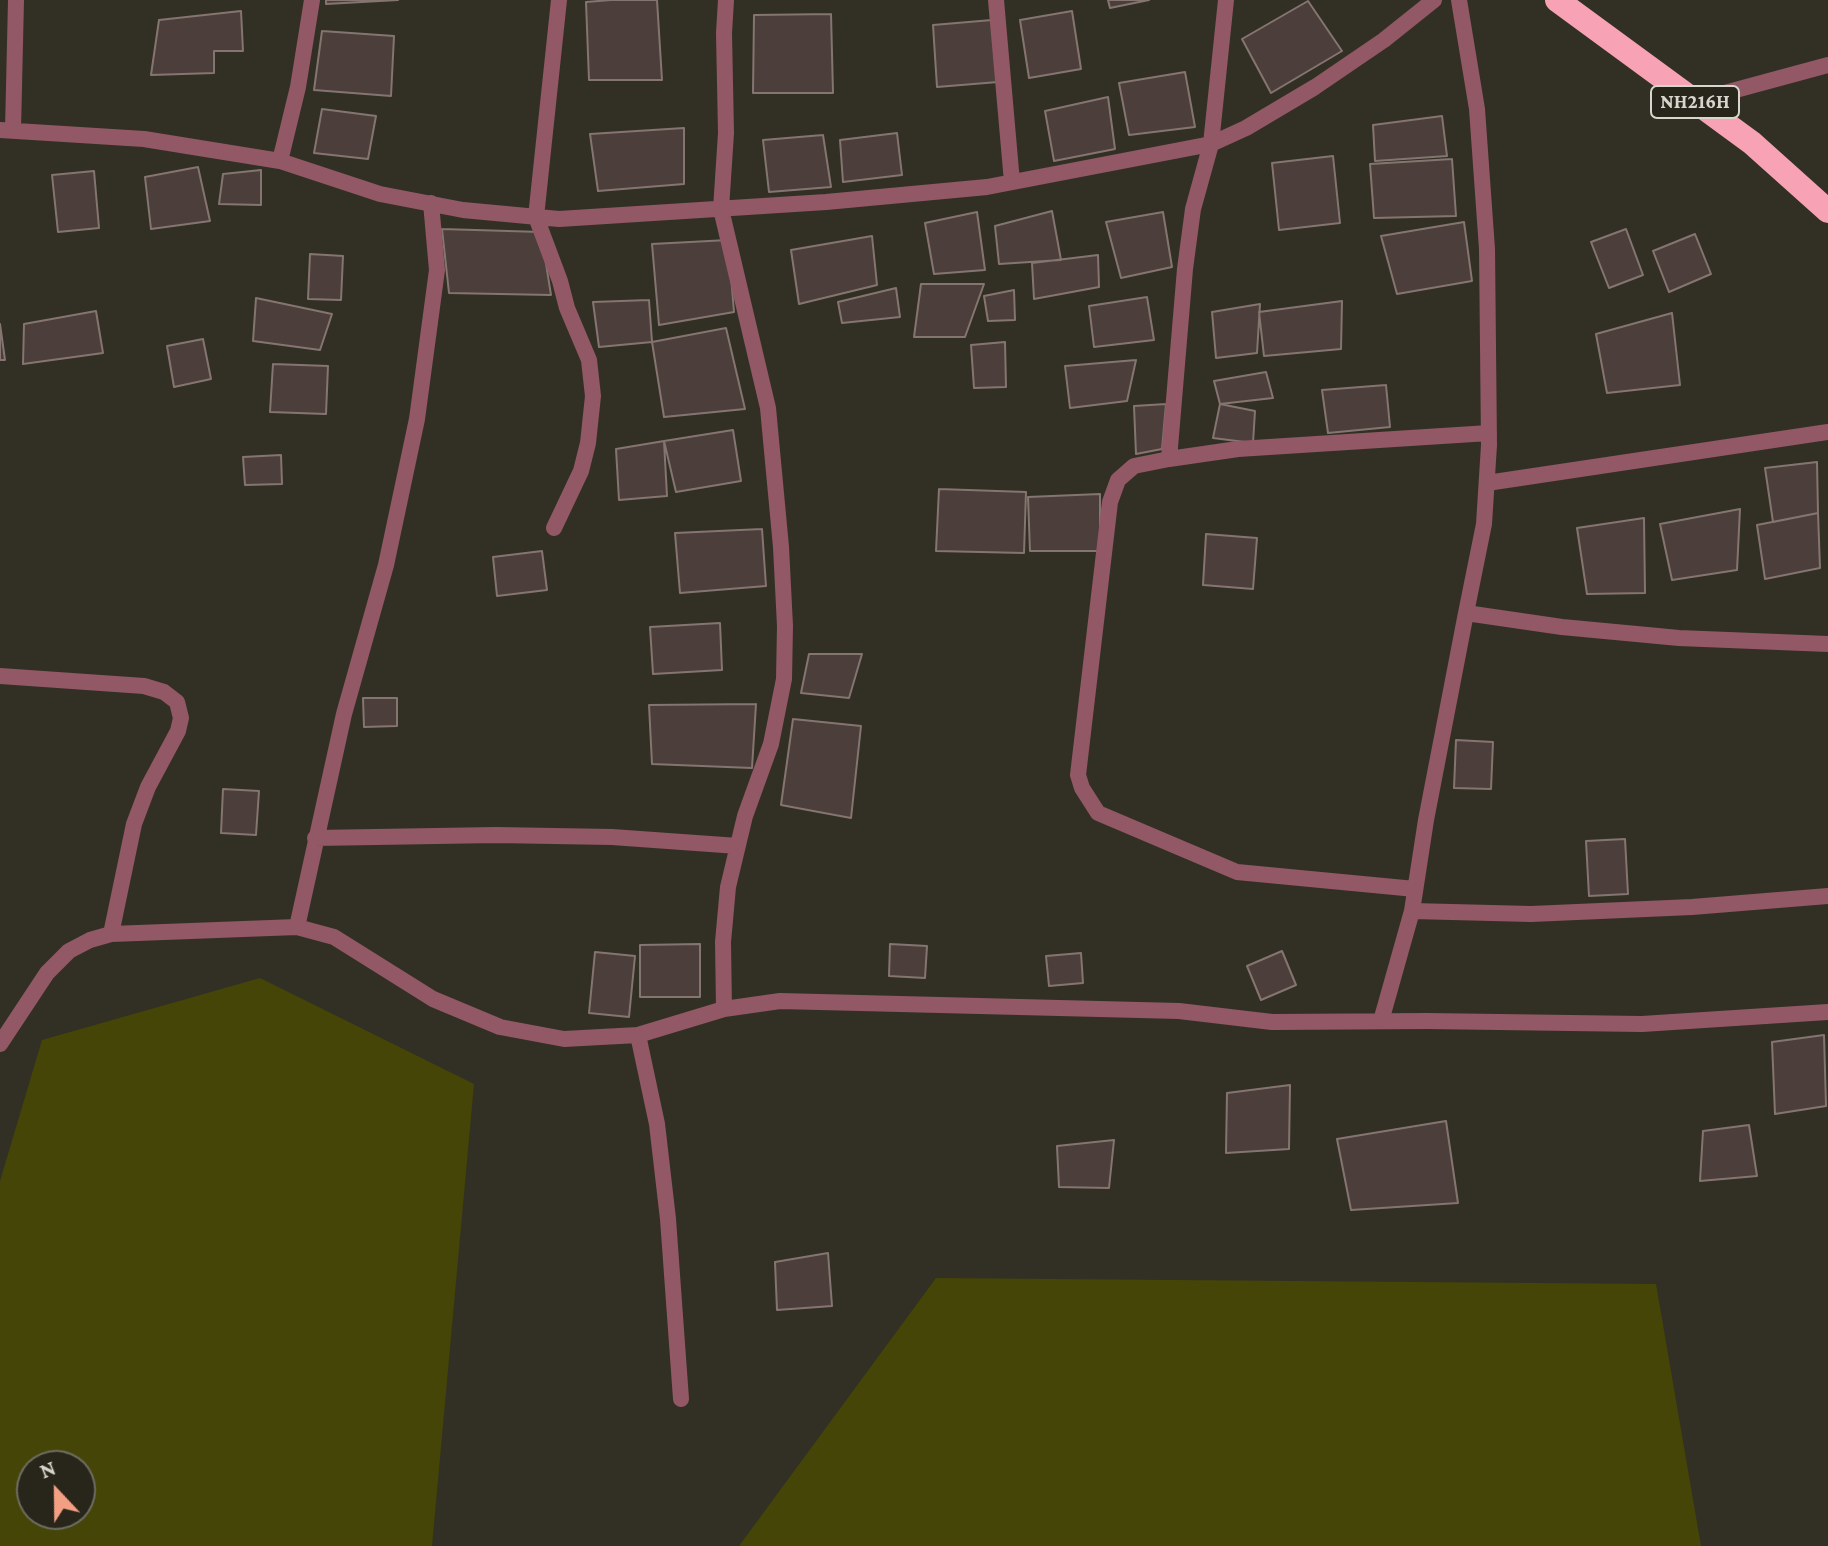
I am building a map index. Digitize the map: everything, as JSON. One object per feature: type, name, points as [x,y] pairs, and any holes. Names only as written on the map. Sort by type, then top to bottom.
[{"type":"highway","name":"NH216H","points":[[1557,0],[1752,143],[1824,201]]},
{"type":"street","points":[[16,0],[6,130],[144,139],[280,161],[380,194],[463,210],[559,219],[973,188],[1211,144],[1246,128],[1315,87],[1384,40],[1434,0]]},
{"type":"street","points":[[280,161],[298,87],[312,0]]},
{"type":"street","points":[[554,528],[581,471],[588,443],[593,396],[589,360],[567,308],[536,217],[559,0]]},
{"type":"street","points":[[724,1009],[723,942],[728,887],[745,816],[771,744],[784,679],[785,626],[768,408],[721,209],[726,133],[726,0]]},
{"type":"street","points":[[996,0],[1012,182]]},
{"type":"street","points":[[1169,459],[1185,269],[1193,209],[1211,144],[1226,0]]},
{"type":"street","points":[[1381,1021],[1412,911],[1484,524],[1489,433],[1487,249],[1477,109],[1459,0]]},
{"type":"street","points":[[1695,101],[1828,65]]},
{"type":"street","points":[[297,927],[344,714],[386,565],[417,419],[437,270],[431,203]]},
{"type":"street","points":[[1487,483],[1828,432]]},
{"type":"street","points":[[1415,889],[1237,872],[1098,813],[1082,788],[1078,775],[1110,502],[1118,480],[1134,466],[1169,459],[1238,449],[1489,433]]},
{"type":"street","points":[[1466,613],[1562,627],[1679,638],[1828,644]]},
{"type":"street","points":[[0,676],[144,686],[164,692],[177,702],[181,718],[178,731],[148,787],[134,824],[111,934]]},
{"type":"street","points":[[315,838],[525,835],[612,837],[738,846]]},
{"type":"street","points":[[1412,911],[1531,914],[1692,907],[1828,896]]},
{"type":"street","points":[[0,1044],[47,973],[69,951],[90,940],[111,934],[297,927],[334,937],[433,999],[500,1027],[564,1039],[638,1035],[724,1009],[794,1001],[1179,1011],[1272,1022],[1642,1024],[1828,1012]]},
{"type":"street","points":[[638,1035],[657,1124],[667,1203],[681,1399]]},
{"type":"shaded area","points":[[260,978],[474,1084],[432,1546],[0,1546],[0,1181],[42,1040]]},
{"type":"shaded area","points":[[936,1278],[1656,1284],[1701,1546],[739,1546]]},
{"type":"building","points":[[326,0],[398,0],[326,4]]},
{"type":"building","points":[[657,0],[662,80],[589,80],[586,2]]},
{"type":"building","points":[[1108,0],[1149,0],[1110,8]]},
{"type":"building","points":[[1308,1],[1342,51],[1271,93],[1242,39]]},
{"type":"building","points":[[241,11],[243,51],[214,51],[214,73],[151,75],[159,20]]},
{"type":"building","points":[[1072,11],[1081,69],[1029,78],[1020,20]]},
{"type":"building","points":[[831,14],[833,93],[753,93],[754,15]]},
{"type":"building","points":[[992,20],[998,82],[937,87],[933,25]]},
{"type":"building","points":[[322,31],[394,36],[391,96],[314,90]]},
{"type":"building","points":[[1185,72],[1195,127],[1129,135],[1119,83]]},
{"type":"building","points":[[1108,97],[1115,149],[1054,161],[1045,111]]},
{"type":"building","points":[[322,109],[376,116],[368,159],[314,153]]},
{"type":"building","points":[[1442,116],[1447,156],[1375,161],[1373,125]]},
{"type":"building","points":[[684,128],[684,184],[598,191],[590,134]]},
{"type":"building","points":[[897,133],[902,175],[843,182],[840,140]]},
{"type":"building","points":[[823,135],[831,187],[769,192],[763,140]]},
{"type":"building","points":[[1333,156],[1340,223],[1279,230],[1272,163]]},
{"type":"building","points":[[1452,159],[1456,216],[1374,218],[1370,164]]},
{"type":"building","points":[[198,167],[210,221],[151,229],[145,177]]},
{"type":"building","points":[[261,170],[261,205],[219,204],[223,174]]},
{"type":"building","points":[[94,171],[99,228],[58,232],[52,175]]},
{"type":"building","points":[[1052,211],[1061,260],[999,264],[995,226]]},
{"type":"building","points":[[977,212],[985,270],[934,274],[925,223]]},
{"type":"building","points":[[1163,212],[1172,267],[1121,278],[1106,222]]},
{"type":"building","points":[[1464,222],[1472,281],[1397,294],[1381,236]]},
{"type":"building","points":[[442,229],[541,232],[551,295],[449,293]]},
{"type":"building","points":[[1626,229],[1643,275],[1609,288],[1591,242]]},
{"type":"building","points":[[1695,234],[1711,274],[1669,292],[1653,251]]},
{"type":"building","points":[[872,236],[877,285],[799,304],[791,250]]},
{"type":"building","points":[[728,240],[734,312],[659,325],[652,244]]},
{"type":"building","points":[[310,254],[343,256],[341,300],[308,299]]},
{"type":"building","points":[[1098,255],[1099,287],[1034,299],[1032,263]]},
{"type":"building","points":[[921,284],[984,284],[965,337],[914,337]]},
{"type":"building","points":[[896,288],[900,317],[842,323],[838,302]]},
{"type":"building","points":[[1014,290],[1015,320],[988,321],[984,296]]},
{"type":"building","points":[[1147,297],[1154,340],[1094,347],[1089,306]]},
{"type":"building","points":[[256,298],[332,314],[320,350],[253,341]]},
{"type":"building","points":[[649,300],[652,342],[599,347],[593,302]]},
{"type":"building","points":[[1342,301],[1341,349],[1264,356],[1259,312]]},
{"type":"building","points":[[1260,304],[1257,353],[1216,358],[1212,312]]},
{"type":"building","points":[[96,311],[103,353],[23,364],[24,324]]},
{"type":"building","points":[[1672,313],[1680,385],[1607,393],[1596,334]]},
{"type":"building","points":[[0,324],[5,360],[0,360]]},
{"type":"building","points":[[726,328],[745,409],[664,417],[652,342]]},
{"type":"building","points":[[203,339],[211,379],[174,387],[167,346]]},
{"type":"building","points":[[1005,342],[1006,387],[974,388],[971,345]]},
{"type":"building","points":[[1136,360],[1127,401],[1070,408],[1065,366]]},
{"type":"building","points":[[273,364],[328,366],[326,414],[270,412]]},
{"type":"building","points":[[1266,372],[1273,398],[1220,404],[1214,381]]},
{"type":"building","points":[[1386,385],[1390,427],[1328,433],[1322,390]]},
{"type":"building","points":[[1166,404],[1162,449],[1136,454],[1134,406]]},
{"type":"building","points":[[1220,404],[1255,411],[1253,443],[1213,438]]},
{"type":"building","points":[[733,430],[741,481],[676,492],[664,441]]},
{"type":"building","points":[[664,441],[667,496],[619,500],[616,449]]},
{"type":"building","points":[[281,455],[282,484],[245,485],[243,457]]},
{"type":"building","points":[[1817,462],[1818,513],[1773,522],[1765,468]]},
{"type":"building","points":[[939,489],[1026,492],[1024,553],[936,551]]},
{"type":"building","points":[[1100,494],[1100,551],[1030,551],[1028,497]]},
{"type":"building","points":[[1740,509],[1737,570],[1672,580],[1660,524]]},
{"type":"building","points":[[1818,513],[1820,568],[1765,579],[1757,525]]},
{"type":"building","points":[[1644,518],[1645,593],[1587,594],[1577,528]]},
{"type":"building","points":[[762,529],[766,586],[680,593],[675,533]]},
{"type":"building","points":[[1206,534],[1257,538],[1253,589],[1203,585]]},
{"type":"building","points":[[542,551],[547,590],[497,596],[493,557]]},
{"type":"building","points":[[720,623],[722,670],[653,674],[650,627]]},
{"type":"building","points":[[809,654],[862,654],[849,698],[801,693]]},
{"type":"building","points":[[363,698],[397,698],[397,726],[364,727]]},
{"type":"building","points":[[756,704],[752,768],[652,764],[649,705]]},
{"type":"building","points":[[793,719],[861,726],[851,818],[781,805]]},
{"type":"building","points":[[1456,740],[1493,742],[1491,789],[1454,788]]},
{"type":"building","points":[[223,789],[259,791],[256,835],[221,833]]},
{"type":"building","points":[[1625,839],[1628,894],[1589,896],[1586,841]]},
{"type":"building","points":[[700,944],[700,997],[640,997],[640,945]]},
{"type":"building","points":[[890,944],[927,946],[925,978],[889,976]]},
{"type":"building","points":[[1282,951],[1296,985],[1261,1000],[1247,966]]},
{"type":"building","points":[[595,952],[635,956],[629,1017],[589,1013]]},
{"type":"building","points":[[1081,953],[1083,983],[1049,986],[1046,956]]},
{"type":"building","points":[[1824,1035],[1826,1106],[1775,1114],[1772,1042]]},
{"type":"building","points":[[1290,1085],[1289,1149],[1226,1153],[1227,1093]]},
{"type":"building","points":[[1446,1121],[1458,1203],[1351,1210],[1337,1139]]},
{"type":"building","points":[[1749,1125],[1757,1176],[1700,1181],[1703,1131]]},
{"type":"building","points":[[1114,1140],[1109,1188],[1059,1187],[1057,1146]]},
{"type":"building","points":[[828,1253],[832,1306],[777,1310],[775,1262]]}]
